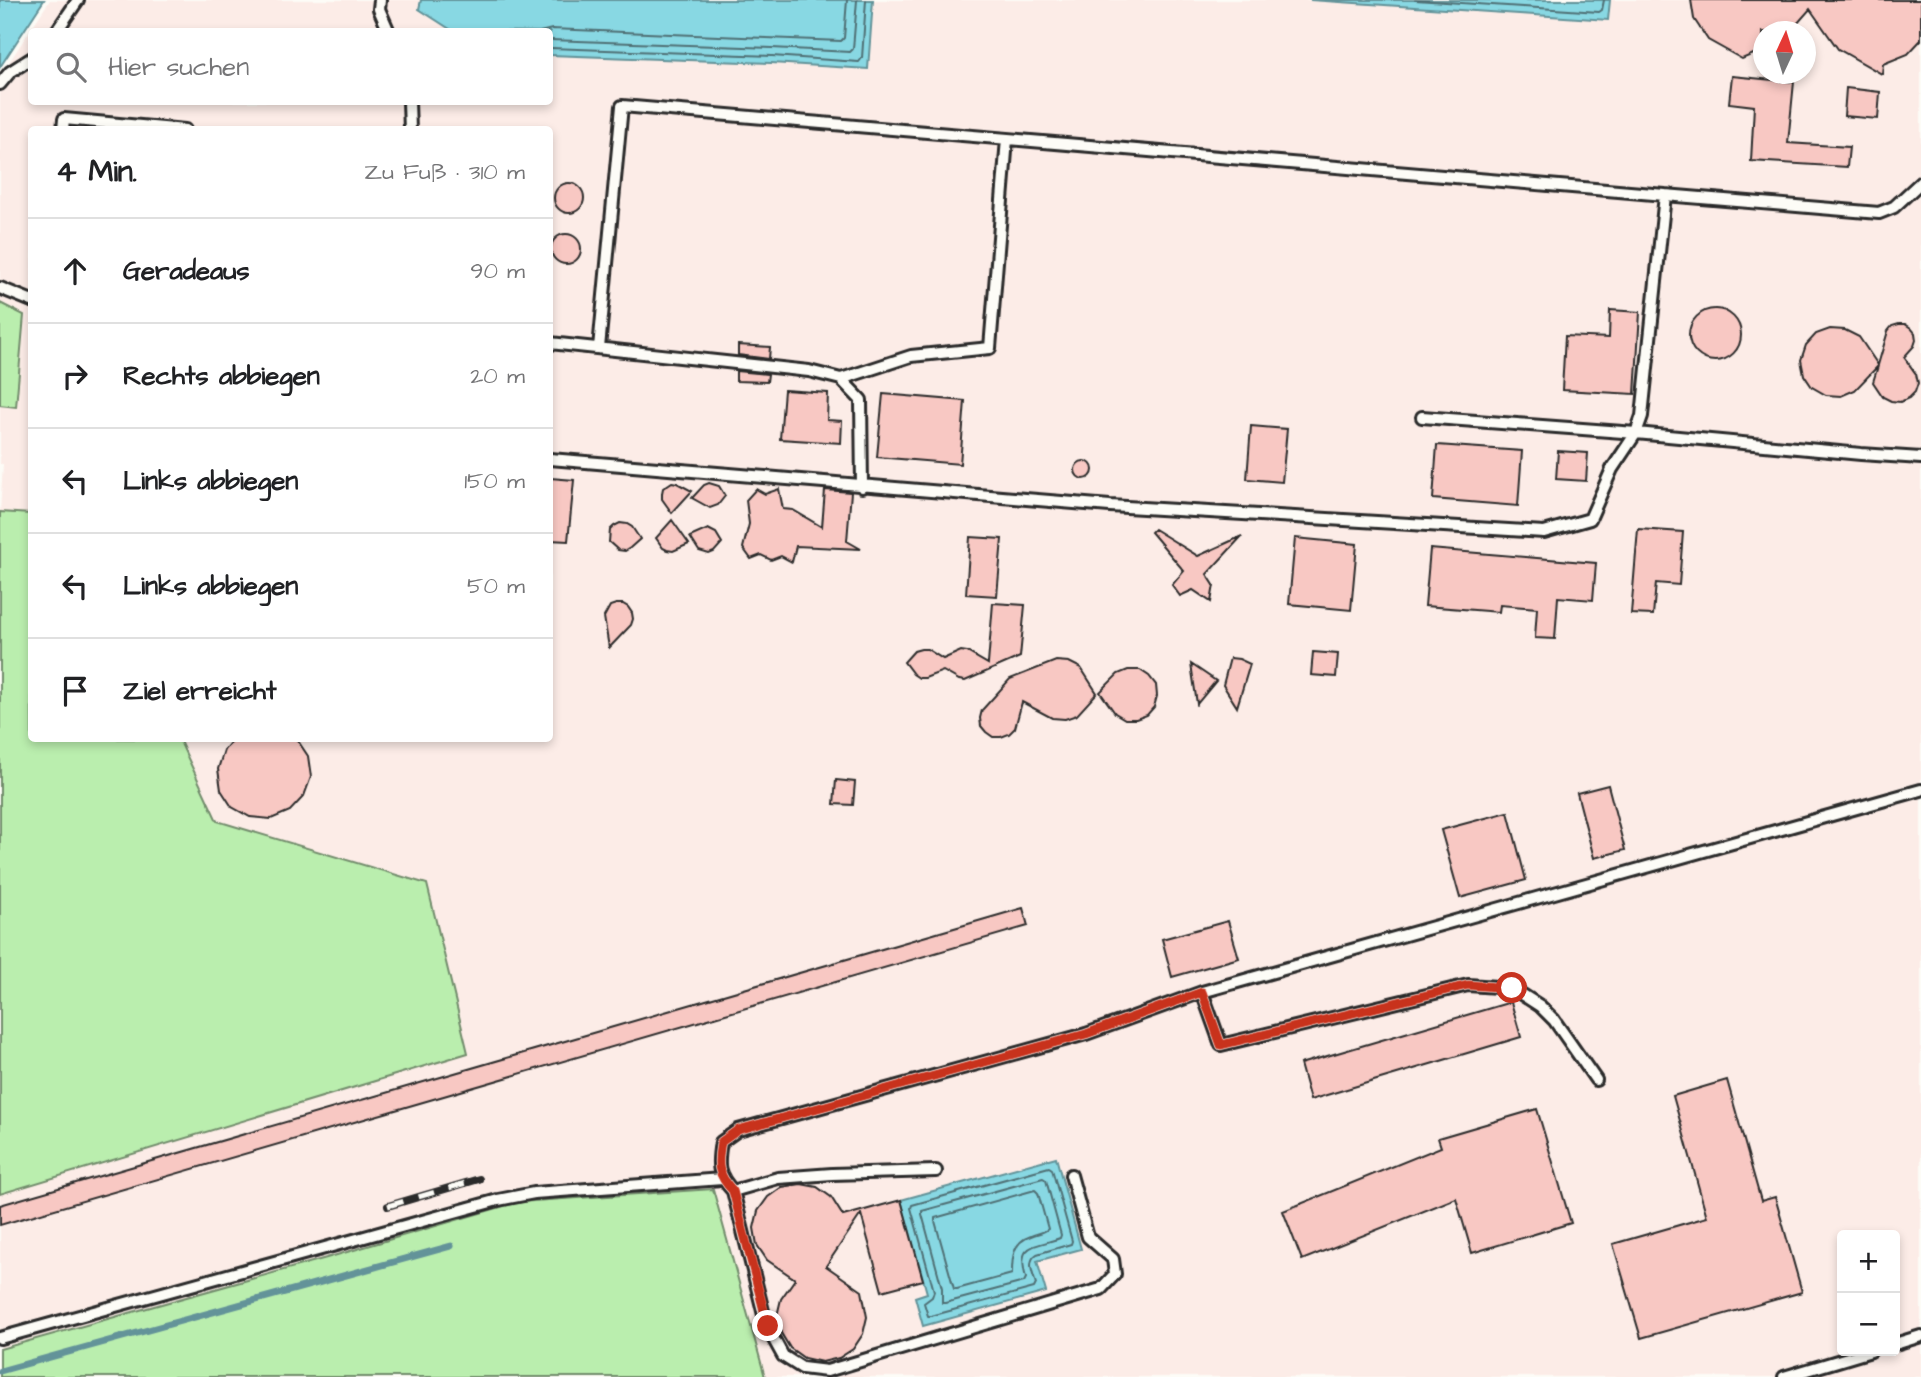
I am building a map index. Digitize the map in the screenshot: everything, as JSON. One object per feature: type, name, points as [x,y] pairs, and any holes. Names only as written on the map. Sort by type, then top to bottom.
[{"type":"lane","points":[[59,28],[78,0]]},
{"type":"lane","points":[[380,0],[379,9],[387,28]]},
{"type":"lane","points":[[0,85],[10,72],[28,61]]},
{"type":"lane","points":[[409,105],[410,126]]},
{"type":"lane","points":[[600,348],[622,106],[1879,214],[1894,207],[1921,182]]},
{"type":"lane","points":[[63,126],[64,119],[142,126]]},
{"type":"lane","points":[[553,343],[809,371],[841,379],[911,356],[990,348],[1007,139]]},
{"type":"lane","points":[[553,459],[1110,506],[1544,533],[1590,519],[1612,470],[1636,433],[1642,416],[1665,195]]},
{"type":"lane","points":[[0,288],[28,299]]},
{"type":"lane","points":[[841,379],[861,400],[862,487]]},
{"type":"lane","points":[[1422,417],[1921,457]]},
{"type":"lane","points":[[1072,1175],[1088,1237],[1113,1259],[1115,1273],[1101,1289],[827,1371],[802,1368],[783,1356],[768,1326],[733,1191],[722,1179],[718,1159],[721,1142],[738,1130],[1086,1034],[1202,992],[1921,790]]},
{"type":"lane","points":[[1202,992],[1221,1045],[1468,985],[1512,988],[1540,1006],[1554,1020],[1596,1080]]},
{"type":"lane","points":[[733,1191],[778,1178],[936,1171]]},
{"type":"lane","points":[[0,1338],[534,1192],[722,1179]]},
{"type":"lane","points":[[1900,1342],[1921,1336]]},
{"type":"lane","points":[[1784,1377],[1854,1356]]},
{"type":"shaded area","points":[[50,0],[1921,0],[1921,1377],[765,1377],[713,1189],[518,1202],[0,1349],[0,1194],[467,1053],[427,885],[217,821],[180,742],[553,742],[553,126],[28,126],[28,514],[0,512],[3,464],[0,464],[0,405],[16,407],[24,315],[0,303],[0,76],[28,33],[28,105],[553,105],[553,28],[32,28]]},
{"type":"green space","points":[[0,303],[24,315],[16,407],[0,405]]},
{"type":"green space","points":[[0,512],[28,514],[28,742],[180,742],[217,821],[427,884],[468,1053],[0,1194]]},
{"type":"green space","points":[[713,1189],[765,1377],[0,1377],[0,1349],[518,1202]]},
{"type":"water","points":[[0,0],[44,0],[0,67]]},
{"type":"water","points":[[421,0],[873,0],[868,69],[553,55],[553,28],[448,28],[419,9]]},
{"type":"water","points":[[1310,0],[1610,0],[1608,20]]},
{"type":"water","points":[[1056,1157],[1081,1249],[1037,1261],[1046,1292],[923,1326],[915,1297],[927,1293],[901,1200]]},
{"type":"building","points":[[1691,0],[1921,0],[1921,40],[1908,54],[1883,64],[1882,74],[1838,49],[1810,9],[1800,21],[1753,21],[1753,54],[1742,59],[1708,40],[1694,19]]},
{"type":"building","points":[[1732,76],[1753,78],[1753,84],[1794,84],[1788,143],[1849,147],[1847,167],[1751,161],[1754,106],[1729,103]]},
{"type":"building","points":[[1846,88],[1880,92],[1878,119],[1844,116]]},
{"type":"building","points":[[569,183],[575,184],[583,192],[583,204],[575,212],[569,213],[563,212],[555,204],[554,198],[555,192],[563,184]]},
{"type":"building","points":[[560,235],[572,235],[580,243],[580,255],[572,263],[560,263],[553,256],[553,242]]},
{"type":"building","points":[[1715,309],[1725,311],[1733,317],[1739,325],[1739,345],[1733,353],[1725,359],[1715,361],[1705,359],[1697,353],[1691,345],[1689,335],[1691,325],[1697,317],[1705,311]]},
{"type":"building","points":[[1610,310],[1640,312],[1635,394],[1562,390],[1565,336],[1609,338]]},
{"type":"building","points":[[1899,324],[1911,328],[1916,340],[1904,357],[1916,374],[1918,383],[1909,398],[1900,402],[1883,397],[1873,382],[1878,366],[1855,390],[1841,396],[1826,395],[1812,387],[1804,375],[1801,360],[1806,345],[1816,334],[1830,329],[1845,330],[1859,337],[1878,365],[1888,331]]},
{"type":"building","points":[[738,345],[770,347],[769,359],[738,355]]},
{"type":"building","points":[[736,371],[768,374],[767,382],[736,381]]},
{"type":"building","points":[[784,390],[828,393],[827,420],[842,421],[841,443],[780,439]]},
{"type":"building","points":[[883,394],[965,401],[960,464],[877,457]]},
{"type":"building","points":[[1251,426],[1287,429],[1282,482],[1247,479]]},
{"type":"building","points":[[1437,445],[1522,451],[1518,506],[1433,499]]},
{"type":"building","points":[[1558,451],[1588,453],[1586,481],[1556,479]]},
{"type":"building","points":[[1080,461],[1088,461],[1093,470],[1091,477],[1080,479],[1075,474],[1075,466]]},
{"type":"building","points":[[553,478],[574,480],[568,541],[553,540]]},
{"type":"building","points":[[672,482],[692,491],[672,513],[662,499],[662,493],[663,488]]},
{"type":"building","points":[[709,483],[719,486],[725,496],[718,505],[710,508],[692,498]]},
{"type":"building","points":[[756,489],[765,494],[779,489],[783,509],[793,510],[822,527],[825,490],[851,492],[847,541],[861,549],[796,546],[792,562],[781,556],[771,560],[761,555],[751,559],[743,548],[749,524],[746,500]]},
{"type":"building","points":[[672,520],[689,544],[673,551],[663,548],[656,538]]},
{"type":"building","points":[[620,523],[632,527],[640,539],[625,551],[618,550],[609,542],[610,530]]},
{"type":"building","points":[[708,529],[716,533],[722,543],[709,554],[699,551],[690,537]]},
{"type":"building","points":[[1154,529],[1198,556],[1242,536],[1207,574],[1214,585],[1211,602],[1193,590],[1180,596],[1172,585],[1184,571],[1151,532]]},
{"type":"building","points":[[1638,529],[1683,532],[1679,585],[1656,583],[1653,615],[1631,614]]},
{"type":"building","points":[[970,537],[1002,539],[997,596],[966,594]]},
{"type":"building","points":[[1295,538],[1357,544],[1351,610],[1289,604]]},
{"type":"building","points":[[1430,549],[1596,563],[1593,600],[1558,597],[1555,639],[1535,638],[1537,608],[1500,605],[1499,612],[1425,606]]},
{"type":"building","points":[[993,603],[1025,605],[1020,657],[965,681],[943,671],[925,678],[913,674],[904,662],[914,651],[921,649],[927,649],[943,659],[961,651],[967,652],[988,664]]},
{"type":"building","points":[[616,604],[628,607],[633,619],[631,625],[609,648],[604,617],[610,606]]},
{"type":"building","points":[[1313,652],[1338,654],[1336,677],[1311,675]]},
{"type":"building","points":[[1230,658],[1250,664],[1237,707],[1223,685]]},
{"type":"building","points":[[1056,661],[1069,662],[1081,668],[1097,693],[1077,715],[1065,719],[1052,718],[1022,702],[1015,728],[1009,734],[993,737],[986,732],[981,726],[982,710],[1010,679]]},
{"type":"building","points":[[1191,664],[1216,681],[1197,704]]},
{"type":"building","points":[[1128,670],[1140,670],[1156,685],[1154,707],[1147,715],[1136,719],[1125,719],[1115,713],[1100,692],[1118,674]]},
{"type":"building","points":[[231,742],[299,742],[308,756],[311,777],[304,796],[290,811],[271,819],[250,817],[232,807],[221,790],[218,769],[224,750]]},
{"type":"building","points":[[836,780],[855,782],[853,805],[834,804]]},
{"type":"building","points":[[1608,785],[1625,850],[1594,858],[1577,793]]},
{"type":"building","points":[[1508,812],[1526,880],[1460,898],[1441,830]]},
{"type":"building","points":[[1023,908],[1028,926],[0,1225],[0,1205]]},
{"type":"building","points":[[1228,921],[1239,958],[1172,977],[1162,939]]},
{"type":"building","points":[[1511,1002],[1521,1037],[1310,1100],[1300,1064]]},
{"type":"building","points":[[1727,1080],[1761,1201],[1775,1197],[1802,1292],[1641,1338],[1613,1244],[1707,1217],[1673,1096]]},
{"type":"building","points":[[1537,1109],[1571,1223],[1472,1253],[1456,1198],[1302,1260],[1283,1211],[1441,1147],[1438,1138]]},
{"type":"building","points":[[801,1184],[817,1187],[831,1197],[843,1216],[901,1200],[923,1280],[882,1291],[861,1214],[826,1266],[862,1291],[867,1317],[863,1334],[853,1349],[839,1358],[822,1362],[804,1358],[790,1348],[781,1333],[777,1316],[781,1299],[795,1279],[767,1260],[757,1245],[754,1228],[758,1211],[768,1197],[782,1187]]},
{"type":"waterway","points":[[0,1371],[451,1246]]},
{"type":"railway","points":[[388,1206],[479,1179]]},
{"type":"route","points":[[768,1326],[733,1191],[722,1179],[718,1159],[721,1142],[738,1130],[1086,1034],[1202,992],[1221,1045],[1468,985],[1512,988]]}]
